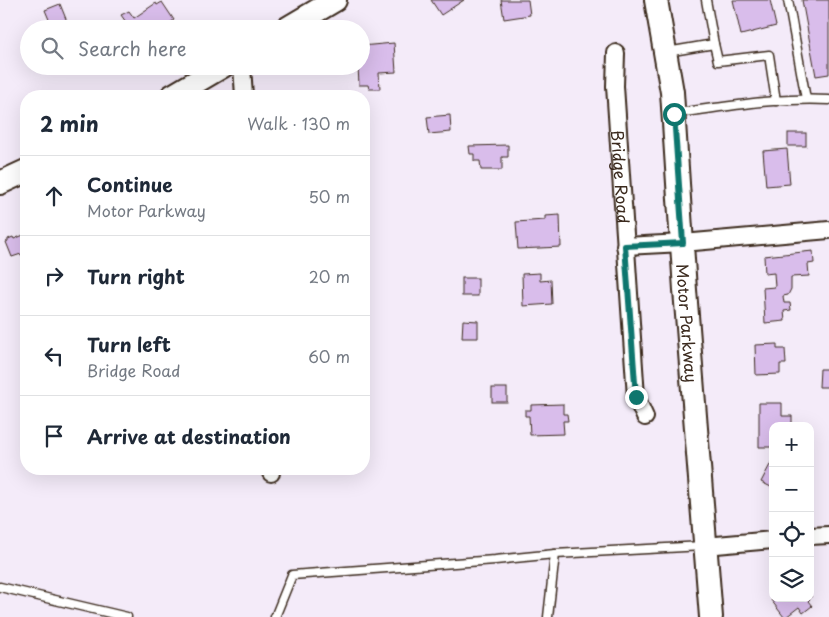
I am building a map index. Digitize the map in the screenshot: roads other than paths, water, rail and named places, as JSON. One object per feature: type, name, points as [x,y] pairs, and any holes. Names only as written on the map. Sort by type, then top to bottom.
[{"type":"main road","points":[[301,20],[335,0]]},
{"type":"main road","name":"Motor Parkway","points":[[656,0],[666,52],[674,114],[711,617]]},
{"type":"main road","points":[[182,90],[208,75]]},
{"type":"main road","points":[[0,183],[20,173]]},
{"type":"street","name":"Bridge Road","points":[[616,53],[615,86],[636,397],[645,417]]},
{"type":"street","points":[[243,75],[244,90]]},
{"type":"street","points":[[625,246],[683,243],[829,230]]},
{"type":"street","points":[[814,536],[829,535]]},
{"type":"street","points":[[705,546],[769,540]]},
{"type":"lane","points":[[706,0],[718,61],[769,55],[776,101]]},
{"type":"lane","points":[[788,0],[806,99]]},
{"type":"lane","points":[[666,52],[714,44]]},
{"type":"lane","points":[[674,114],[776,101],[829,100]]},
{"type":"lane","points":[[275,617],[292,575],[555,554],[705,546]]},
{"type":"lane","points":[[548,617],[555,554]]},
{"type":"lane","points":[[0,587],[127,617]]}]
